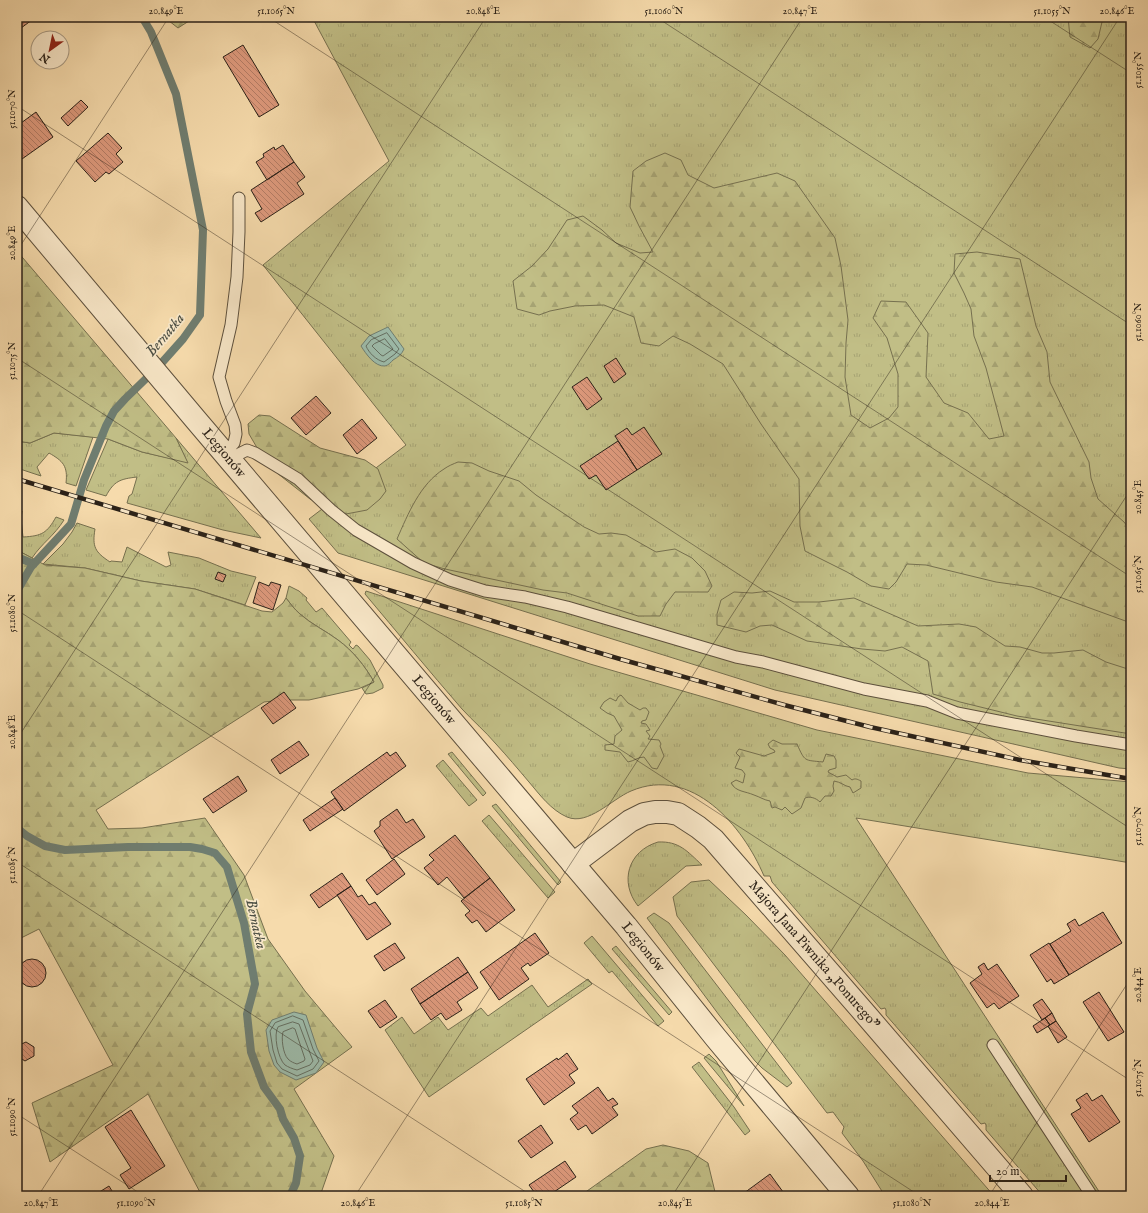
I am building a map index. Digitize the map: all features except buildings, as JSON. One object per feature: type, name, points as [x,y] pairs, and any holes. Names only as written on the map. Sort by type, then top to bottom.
[{"type":"street","name":"Legionów","points":[[17,207],[626,926],[716,1038],[848,1196]]},
{"type":"street","name":"Majora Jana Piwnika „Ponurego”","points":[[573,864],[630,821],[644,814],[667,812],[678,814],[698,827],[713,839],[1022,1196]]},
{"type":"lane","points":[[227,456],[234,443],[236,434],[235,425],[219,377],[231,325],[238,277],[239,198]]},
{"type":"lane","points":[[227,456],[247,450],[255,453],[298,478],[331,510],[356,530],[413,563],[457,583],[485,591],[525,597],[567,607],[714,650],[864,689],[920,699],[957,713],[1131,745]]},
{"type":"lane","points":[[993,1044],[1092,1196]]},
{"type":"green space","points":[[164,17],[186,17],[189,21],[178,28]]},
{"type":"green space","points":[[312,17],[1131,17],[1131,769],[1119,768],[775,690],[338,553],[309,519],[406,445],[263,265],[389,161]]},
{"type":"green space","points":[[1068,17],[1108,17],[1102,22],[1098,39],[1090,48],[1070,37]]},
{"type":"green space","points":[[665,153],[681,160],[688,175],[714,188],[777,173],[795,181],[835,238],[841,266],[848,320],[845,377],[851,415],[870,428],[889,418],[898,407],[898,374],[887,338],[873,318],[881,301],[906,302],[928,333],[926,377],[944,403],[968,413],[989,439],[1004,436],[986,368],[974,336],[971,309],[954,273],[955,254],[977,252],[1020,259],[1036,326],[1047,352],[1050,382],[1089,462],[1091,478],[1098,499],[1124,522],[1131,531],[1131,623],[1032,587],[996,582],[926,565],[907,564],[896,582],[889,589],[871,586],[805,551],[800,526],[799,479],[761,424],[723,364],[690,344],[673,336],[659,346],[641,343],[634,317],[604,305],[575,306],[550,311],[539,315],[517,309],[513,281],[532,266],[548,249],[567,220],[583,216],[616,243],[640,253],[653,252],[630,207],[633,171],[646,161]]},
{"type":"green space","points":[[17,251],[176,438],[188,463],[142,452],[108,439],[54,433],[30,443],[17,441]]},
{"type":"green space","points":[[259,415],[270,416],[320,448],[365,460],[378,469],[386,491],[380,499],[367,510],[346,514],[310,499],[277,473],[263,458],[249,434],[248,424]]},
{"type":"green space","points":[[54,433],[93,437],[76,486],[66,483],[66,472],[64,465],[49,453],[37,467],[41,476],[17,468],[17,441],[30,443]]},
{"type":"green space","points":[[176,438],[261,538],[223,530],[127,503],[129,496],[132,494],[137,477],[118,482],[112,487],[106,496],[86,490],[108,439],[142,452],[187,462]]},
{"type":"green space","points":[[458,462],[472,463],[489,471],[519,481],[536,495],[584,527],[599,534],[611,533],[626,535],[656,552],[675,549],[692,558],[705,571],[712,586],[708,592],[675,592],[666,604],[660,616],[638,616],[567,593],[543,590],[445,569],[424,563],[397,539],[421,491],[436,475]]},
{"type":"green space","points":[[17,510],[22,511],[21,519],[23,537],[35,536],[43,533],[50,527],[56,517],[64,520],[32,558],[17,550]]},
{"type":"green space","points":[[77,523],[95,529],[94,545],[98,552],[110,562],[122,562],[127,547],[166,567],[171,565],[168,552],[199,558],[231,571],[256,577],[245,605],[195,589],[141,581],[85,568],[43,564],[63,544]]},
{"type":"green space","points":[[17,550],[45,565],[85,568],[141,581],[195,589],[262,611],[272,612],[283,603],[286,598],[304,618],[349,649],[367,670],[374,682],[358,689],[309,700],[264,702],[96,810],[108,829],[142,828],[205,818],[244,875],[268,939],[305,991],[352,1047],[294,1089],[334,1156],[320,1196],[202,1196],[148,1094],[50,1162],[32,1103],[113,1065],[39,929],[21,938],[17,948]]},
{"type":"green space","points":[[289,586],[299,591],[307,598],[306,600],[316,612],[322,608],[351,642],[349,645],[353,649],[356,645],[358,646],[370,660],[383,685],[383,688],[373,693],[366,694],[362,688],[374,682],[367,670],[354,654],[343,644],[304,618],[296,610],[286,598]]},
{"type":"green space","points":[[366,591],[590,664],[817,730],[1028,773],[1131,782],[1131,863],[856,818],[1102,1196],[1043,1196],[986,1130],[985,1123],[981,1124],[886,1015],[885,1008],[881,1009],[772,882],[770,876],[764,876],[755,857],[743,838],[729,820],[712,805],[694,793],[675,786],[653,785],[631,791],[600,810],[583,818],[575,819],[561,814],[546,802],[492,739],[462,709],[365,594]]},
{"type":"green space","points":[[770,591],[794,602],[819,602],[854,598],[918,626],[959,624],[976,627],[1005,646],[1020,647],[1042,653],[1083,650],[1106,662],[1131,670],[1131,734],[1017,716],[933,694],[928,661],[902,647],[885,651],[862,649],[807,641],[772,625],[760,626],[746,632],[717,625],[717,614],[721,600],[734,592],[752,593]]},
{"type":"green space","points":[[621,695],[628,703],[640,710],[646,708],[649,712],[646,720],[642,721],[641,723],[646,724],[650,730],[646,731],[650,736],[648,739],[659,740],[661,744],[660,746],[664,756],[657,769],[652,768],[644,757],[628,762],[620,752],[605,750],[605,745],[614,744],[615,736],[622,730],[614,716],[600,708],[604,702],[610,698],[616,701]]},
{"type":"green space","points":[[773,740],[782,744],[797,744],[804,757],[809,760],[823,762],[826,754],[834,756],[836,760],[836,768],[829,770],[828,772],[837,777],[846,775],[852,780],[860,780],[861,788],[853,793],[850,787],[834,781],[834,791],[831,796],[825,796],[820,802],[817,799],[809,797],[805,798],[801,808],[792,814],[785,807],[782,810],[775,807],[772,808],[770,801],[735,788],[731,783],[736,780],[743,783],[745,774],[742,770],[735,768],[740,757],[736,753],[739,749],[764,756],[775,752],[768,744]]},
{"type":"green space","points":[[452,752],[486,793],[483,796],[448,754]]},
{"type":"green space","points":[[443,760],[477,800],[469,806],[436,766]]},
{"type":"green space","points":[[496,804],[561,882],[558,885],[492,806]]},
{"type":"green space","points":[[489,815],[555,892],[548,898],[482,821]]},
{"type":"green space","points":[[658,842],[677,845],[687,851],[702,865],[686,866],[638,906],[632,897],[629,887],[628,878],[630,868],[633,860],[640,852],[648,846]]},
{"type":"green space","points":[[709,880],[785,955],[994,1196],[885,1196],[863,1161],[842,1133],[844,1127],[833,1112],[827,1113],[677,916],[673,897],[691,882]]},
{"type":"green space","points":[[654,913],[669,923],[792,1083],[787,1087],[755,1061],[719,1015],[647,918]]},
{"type":"green space","points":[[592,936],[664,1021],[658,1026],[612,971],[609,973],[584,943]]},
{"type":"green space","points":[[616,946],[672,1012],[669,1015],[612,949]]},
{"type":"green space","points":[[588,979],[592,984],[429,1097],[385,1030],[402,1017],[414,1034],[438,1017],[448,1030],[481,1008],[488,1016],[532,985],[548,1007]]},
{"type":"green space","points":[[709,1054],[716,1061],[744,1106],[704,1058]]},
{"type":"green space","points":[[699,1062],[734,1107],[750,1131],[745,1135],[692,1067]]},
{"type":"green space","points":[[663,1145],[689,1151],[708,1163],[716,1196],[580,1196],[646,1149]]},
{"type":"water","points":[[388,327],[404,349],[400,355],[389,364],[381,366],[374,362],[365,353],[361,346],[369,336]]},
{"type":"water","points":[[294,1012],[306,1015],[317,1048],[324,1062],[316,1073],[296,1080],[280,1072],[274,1065],[269,1051],[266,1030],[272,1020]]},
{"type":"waterway","name":"Bernatka","points":[[17,591],[31,567],[71,524],[84,480],[106,426],[114,411],[158,367],[183,339],[200,315],[203,230],[176,94],[151,32],[142,17]]},
{"type":"waterway","points":[[17,557],[34,564]]},
{"type":"waterway","name":"Bernatka","points":[[17,828],[27,836],[45,846],[65,850],[128,847],[190,847],[202,849],[215,853],[227,867],[244,923],[255,984],[247,1014],[251,1052],[264,1087],[280,1109],[283,1119],[294,1138],[300,1156],[296,1183],[290,1196]]},
{"type":"railway","points":[[17,479],[620,659],[788,706],[870,727],[1020,760],[1131,779]]}]
